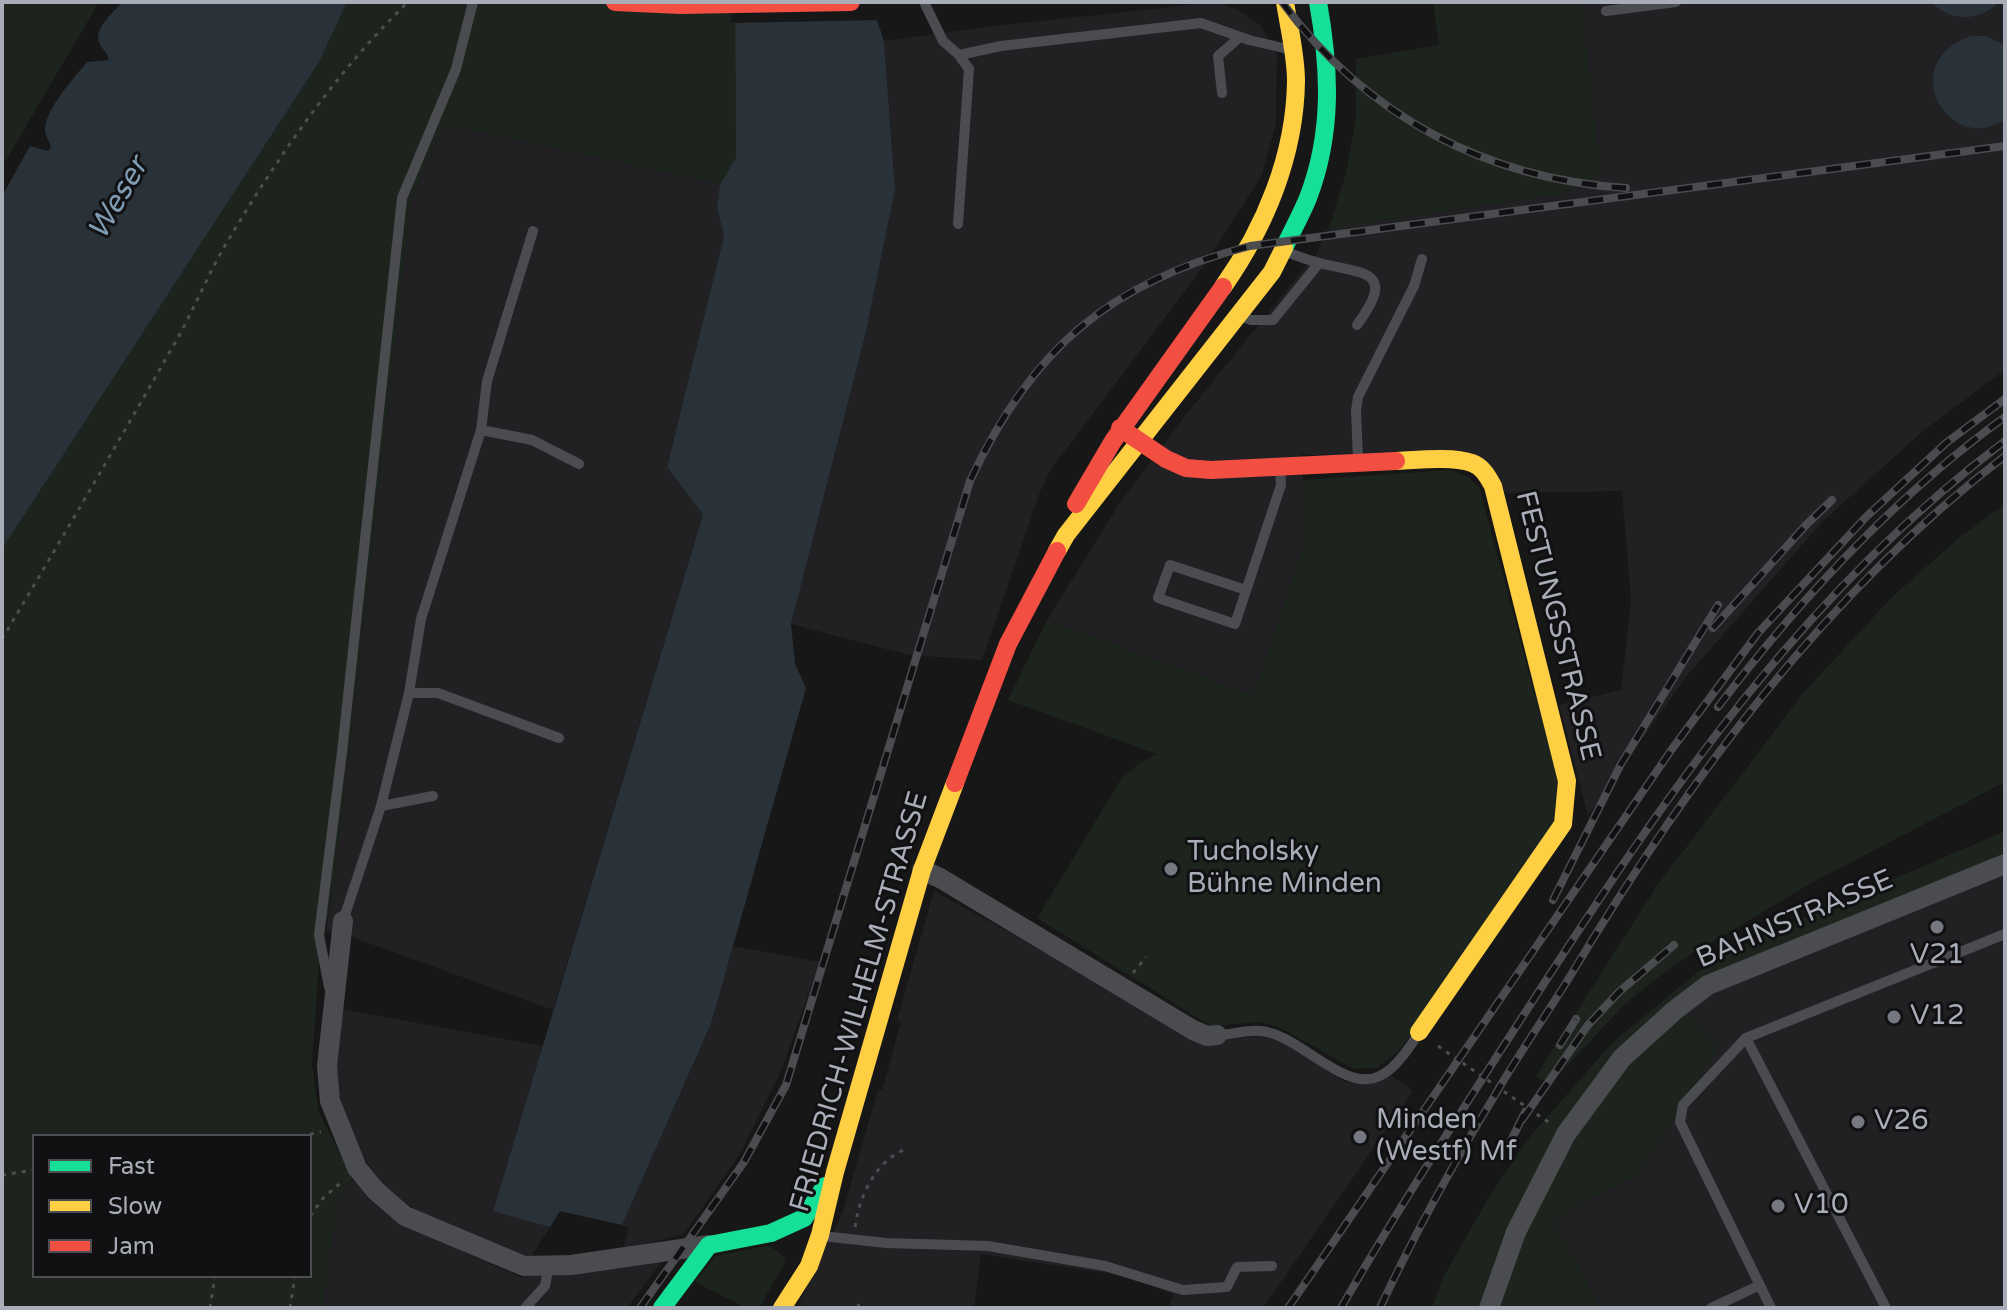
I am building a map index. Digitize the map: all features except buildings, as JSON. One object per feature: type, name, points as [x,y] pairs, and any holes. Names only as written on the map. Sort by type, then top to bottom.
[{"type":"main road","points":[[615,2],[680,5],[851,2]]},
{"type":"main road","name":"FRIEDRICH-WILHELM-STRASSE","points":[[1066,535],[1076,505],[1095,467],[1120,428],[1218,299],[1264,221],[1283,171],[1293,130],[1296,84],[1294,51],[1285,2]]},
{"type":"main road","name":"FRIEDRICH-WILHELM-STRASSE","points":[[782,1308],[809,1266],[820,1235],[835,1172],[922,870],[1008,644],[1066,535],[1272,272],[1308,198],[1323,150],[1328,111],[1327,53],[1318,2]]},
{"type":"main road","points":[[1218,299],[1240,315]]},
{"type":"main road","name":"FESTUNGSSTRASSE","points":[[1120,428],[1166,459],[1186,468],[1211,470],[1358,461],[1447,460],[1472,463],[1486,473],[1493,486],[1567,781],[1563,824],[1419,1032]]},
{"type":"main road","points":[[662,1308],[709,1245],[771,1233],[804,1218],[835,1172]]},
{"type":"main road","points":[[771,1233],[795,1247],[797,1283]]},
{"type":"street","name":"BAHNSTRASSE","points":[[1489,1308],[1516,1232],[1566,1134],[1622,1058],[1675,1010],[1708,985],[2005,864]]},
{"type":"street","name":"FESTUNGSSTRASSE","points":[[922,870],[1019,924],[1193,1030],[1207,1036],[1217,1035]]},
{"type":"street","points":[[343,921],[327,1066],[330,1101],[357,1168],[376,1191],[405,1216],[524,1266],[620,1259],[709,1245]]},
{"type":"lane","points":[[333,1008],[319,935],[402,198],[456,69],[473,2]]},
{"type":"lane","points":[[924,2],[943,41],[969,69],[958,224]]},
{"type":"lane","points":[[1606,11],[1676,2]]},
{"type":"lane","points":[[959,55],[1001,46],[1201,23],[1294,51]]},
{"type":"lane","points":[[1222,93],[1218,56],[1240,37]]},
{"type":"lane","points":[[343,921],[381,806],[409,693],[421,619],[481,430],[487,381],[533,231]]},
{"type":"lane","points":[[1284,251],[1319,263],[1359,270],[1371,279],[1374,286],[1373,303],[1357,325]]},
{"type":"lane","points":[[1358,461],[1358,397],[1414,286],[1422,259]]},
{"type":"lane","points":[[1240,315],[1251,320],[1273,320],[1319,263]]},
{"type":"lane","points":[[481,430],[532,440],[579,464]]},
{"type":"lane","points":[[1246,590],[1170,565],[1158,598],[1235,624],[1281,485],[1280,465]]},
{"type":"lane","points":[[409,693],[438,693],[559,738]]},
{"type":"lane","points":[[381,806],[433,796]]},
{"type":"lane","points":[[1771,1308],[1680,1122],[1683,1105],[1746,1038],[2005,934]]},
{"type":"lane","name":"FESTUNGSSTRASSE","points":[[1217,1035],[1261,1031],[1286,1039],[1347,1078],[1360,1080],[1389,1072],[1419,1032]]},
{"type":"lane","points":[[1746,1038],[1886,1308]]},
{"type":"lane","points":[[820,1235],[988,1246],[1105,1266],[1183,1290],[1227,1287],[1237,1267],[1272,1266]]},
{"type":"lane","points":[[525,1308],[545,1286],[549,1265]]},
{"type":"lane","points":[[1711,1308],[1760,1285]]},
{"type":"path","points":[[2,639],[95,485],[223,251],[307,120],[377,32],[408,2]]},
{"type":"path","points":[[1139,966],[1146,957]]},
{"type":"path","points":[[1442,1049],[1544,1119]]},
{"type":"path","points":[[854,1239],[857,1214],[870,1184],[880,1167],[892,1155],[904,1150]]},
{"type":"path","points":[[312,1213],[324,1197],[357,1168]]},
{"type":"path","points":[[2,1175],[32,1170]]},
{"type":"path","points":[[210,1308],[215,1278]]},
{"type":"path","points":[[290,1308],[295,1278]]},
{"type":"path","points":[[858,1308],[860,1298]]},
{"type":"shaded area","points":[[2,2],[99,2],[2,167]]},
{"type":"shaded area","points":[[347,2],[735,2],[736,158],[720,184],[444,124],[411,200],[334,885],[319,962],[312,1064],[318,1110],[352,1179],[337,1201],[323,1308],[2,1308],[2,549],[319,62]]},
{"type":"shaded area","points":[[1216,2],[1236,9],[1260,25],[1277,54],[1276,123],[1262,175],[1203,267],[1050,470],[982,660],[909,655],[791,624],[865,336],[895,190],[884,41]]},
{"type":"shaded area","points":[[1433,2],[1581,2],[1601,174],[1562,194],[1329,228],[1346,173],[1356,119],[1356,59],[1439,45]]},
{"type":"shaded area","points":[[1581,2],[2005,2],[2005,370],[1923,431],[1821,523],[1685,678],[1588,816],[1559,705],[1621,690],[1631,601],[1622,491],[1505,493],[1496,472],[1302,454],[1304,542],[1253,695],[1047,620],[1121,501],[1180,422],[1316,254],[1329,228],[1562,194],[1601,174]]},
{"type":"shaded area","points":[[444,123],[720,184],[717,208],[724,236],[667,467],[703,513],[553,1010],[349,936],[326,931],[334,885],[411,200]]},
{"type":"shaded area","points":[[1450,470],[1467,476],[1479,487],[1558,781],[1552,836],[1398,1052],[1377,1068],[1354,1069],[1279,1027],[1261,1022],[1211,1026],[1037,918],[1121,779],[1138,764],[1157,754],[1008,700],[1047,620],[1253,695],[1304,542],[1302,480]]},
{"type":"shaded area","points":[[2005,504],[2005,782],[1815,881],[1675,964],[1625,1004],[1549,1085],[1536,1076],[1656,887],[1805,691],[1893,596],[1959,538]]},
{"type":"shaded area","points":[[2005,831],[2005,856],[1719,971],[1686,1011],[1719,1047],[1638,1174],[1553,1220],[1601,1308],[1499,1308],[1503,1245],[1478,1308],[1432,1308],[1445,1274],[1492,1192],[1528,1139],[1612,1043],[1699,971],[1757,938]]},
{"type":"shaded area","points":[[2005,875],[2005,1308],[1601,1308],[1553,1220],[1638,1174],[1685,1010],[1714,990]]},
{"type":"shaded area","points":[[934,891],[1205,1040],[1261,1036],[1283,1043],[1345,1082],[1376,1083],[1392,1076],[1413,1091],[1263,1308],[1169,1308],[1173,1294],[1124,1276],[981,1254],[974,1308],[826,1308],[798,1305],[843,1211],[878,1090],[882,1090],[901,1022],[897,1020]]},
{"type":"shaded area","points":[[733,946],[820,962],[781,1071],[740,1154],[684,1234],[623,1249],[629,1228],[622,1225],[711,1025]]},
{"type":"shaded area","points":[[341,1009],[543,1046],[493,1210],[550,1227],[530,1258],[417,1211],[383,1185],[362,1155],[345,1121],[334,1069]]},
{"type":"shaded area","points":[[352,1179],[406,1226],[520,1277],[662,1261],[627,1308],[323,1308],[337,1201]]},
{"type":"shaded area","points":[[768,1246],[778,1251],[786,1261],[759,1308],[746,1308],[695,1282],[715,1256]]},
{"type":"water","name":"Weser","points":[[123,2],[347,2],[319,62],[2,549],[2,196],[30,146],[48,151],[51,147],[45,131],[47,121],[68,85],[87,62],[109,60],[99,42],[99,31]]},
{"type":"water","points":[[735,2],[871,2],[884,41],[895,190],[865,336],[791,624],[795,664],[806,688],[711,1024],[622,1225],[560,1211],[550,1227],[493,1211],[703,514],[667,467],[724,236],[717,208],[720,184],[736,158]]},
{"type":"water","points":[[1931,2],[1999,2],[1983,13],[1965,17],[1947,13]]},
{"type":"water","points":[[1971,36],[1985,36],[2005,45],[2005,119],[1985,128],[1966,126],[1950,117],[1938,102],[1933,84],[1936,66],[1948,49]]},
{"type":"pier","points":[[731,2],[875,2],[881,20],[731,23]]},
{"type":"railway","points":[[1282,2],[1315,42],[1352,78],[1391,109],[1433,134],[1478,155],[1525,171],[1574,182],[1626,188]]},
{"type":"railway","points":[[640,1308],[744,1162],[786,1085],[970,481],[994,434],[1020,394],[1048,358],[1080,328],[1116,301],[1156,279],[1200,261],[1250,246],[2005,146]]},
{"type":"railway","points":[[1288,1308],[1672,749],[1758,633],[1866,517],[1946,443],[2005,399]]},
{"type":"railway","points":[[1718,707],[1782,627],[1851,551],[1925,480],[2005,417]]},
{"type":"railway","points":[[1341,1308],[1414,1186],[1543,985],[1643,834],[1695,762],[1807,625],[1868,560],[1934,499],[2005,441]]},
{"type":"railway","points":[[1380,1308],[1434,1200],[1504,1080],[1614,905],[1710,764],[1818,631],[1877,569],[1939,510],[2005,456]]},
{"type":"railway","points":[[1713,628],[1832,500]]},
{"type":"railway","points":[[1553,900],[1621,764],[1718,605]]},
{"type":"railway","points":[[1522,1120],[1588,1025],[1619,992],[1674,945]]},
{"type":"railway","points":[[1560,1045],[1576,1019]]},
{"type":"railway","points":[[1504,1155],[1525,1112]]},
{"type":"traffic: fast","points":[[1284,248],[1308,198],[1322,149],[1327,76],[1318,2]]},
{"type":"traffic: fast","points":[[662,1308],[709,1245],[771,1233],[804,1218],[825,1186]]},
{"type":"traffic: slow","points":[[1223,287],[1264,215],[1284,163],[1290,136],[1296,71],[1285,2]]},
{"type":"traffic: slow","points":[[1057,551],[1066,535],[1272,272],[1284,248]]},
{"type":"traffic: slow","points":[[1396,461],[1435,459],[1472,463],[1485,473],[1493,486],[1567,781],[1563,824],[1419,1032]]},
{"type":"traffic: slow","points":[[782,1308],[809,1266],[820,1235],[835,1172],[922,870],[955,783]]},
{"type":"traffic: jam","points":[[615,2],[680,5],[851,2]]},
{"type":"traffic: jam","points":[[1076,504],[1113,441],[1223,287]]},
{"type":"traffic: jam","points":[[1120,428],[1166,459],[1186,468],[1211,470],[1396,461]]},
{"type":"traffic: jam","points":[[955,783],[1008,644],[1057,551]]},
{"type":"place","name":"Tucholsky Bühne Minden","points":[[1171,869]]},
{"type":"place","name":"V21","points":[[1937,927]]},
{"type":"place","name":"V12","points":[[1894,1017]]},
{"type":"place","name":"V26","points":[[1858,1122]]},
{"type":"place","name":"Minden (Westf) Mf","points":[[1360,1137]]},
{"type":"place","name":"V10","points":[[1778,1206]]}]
